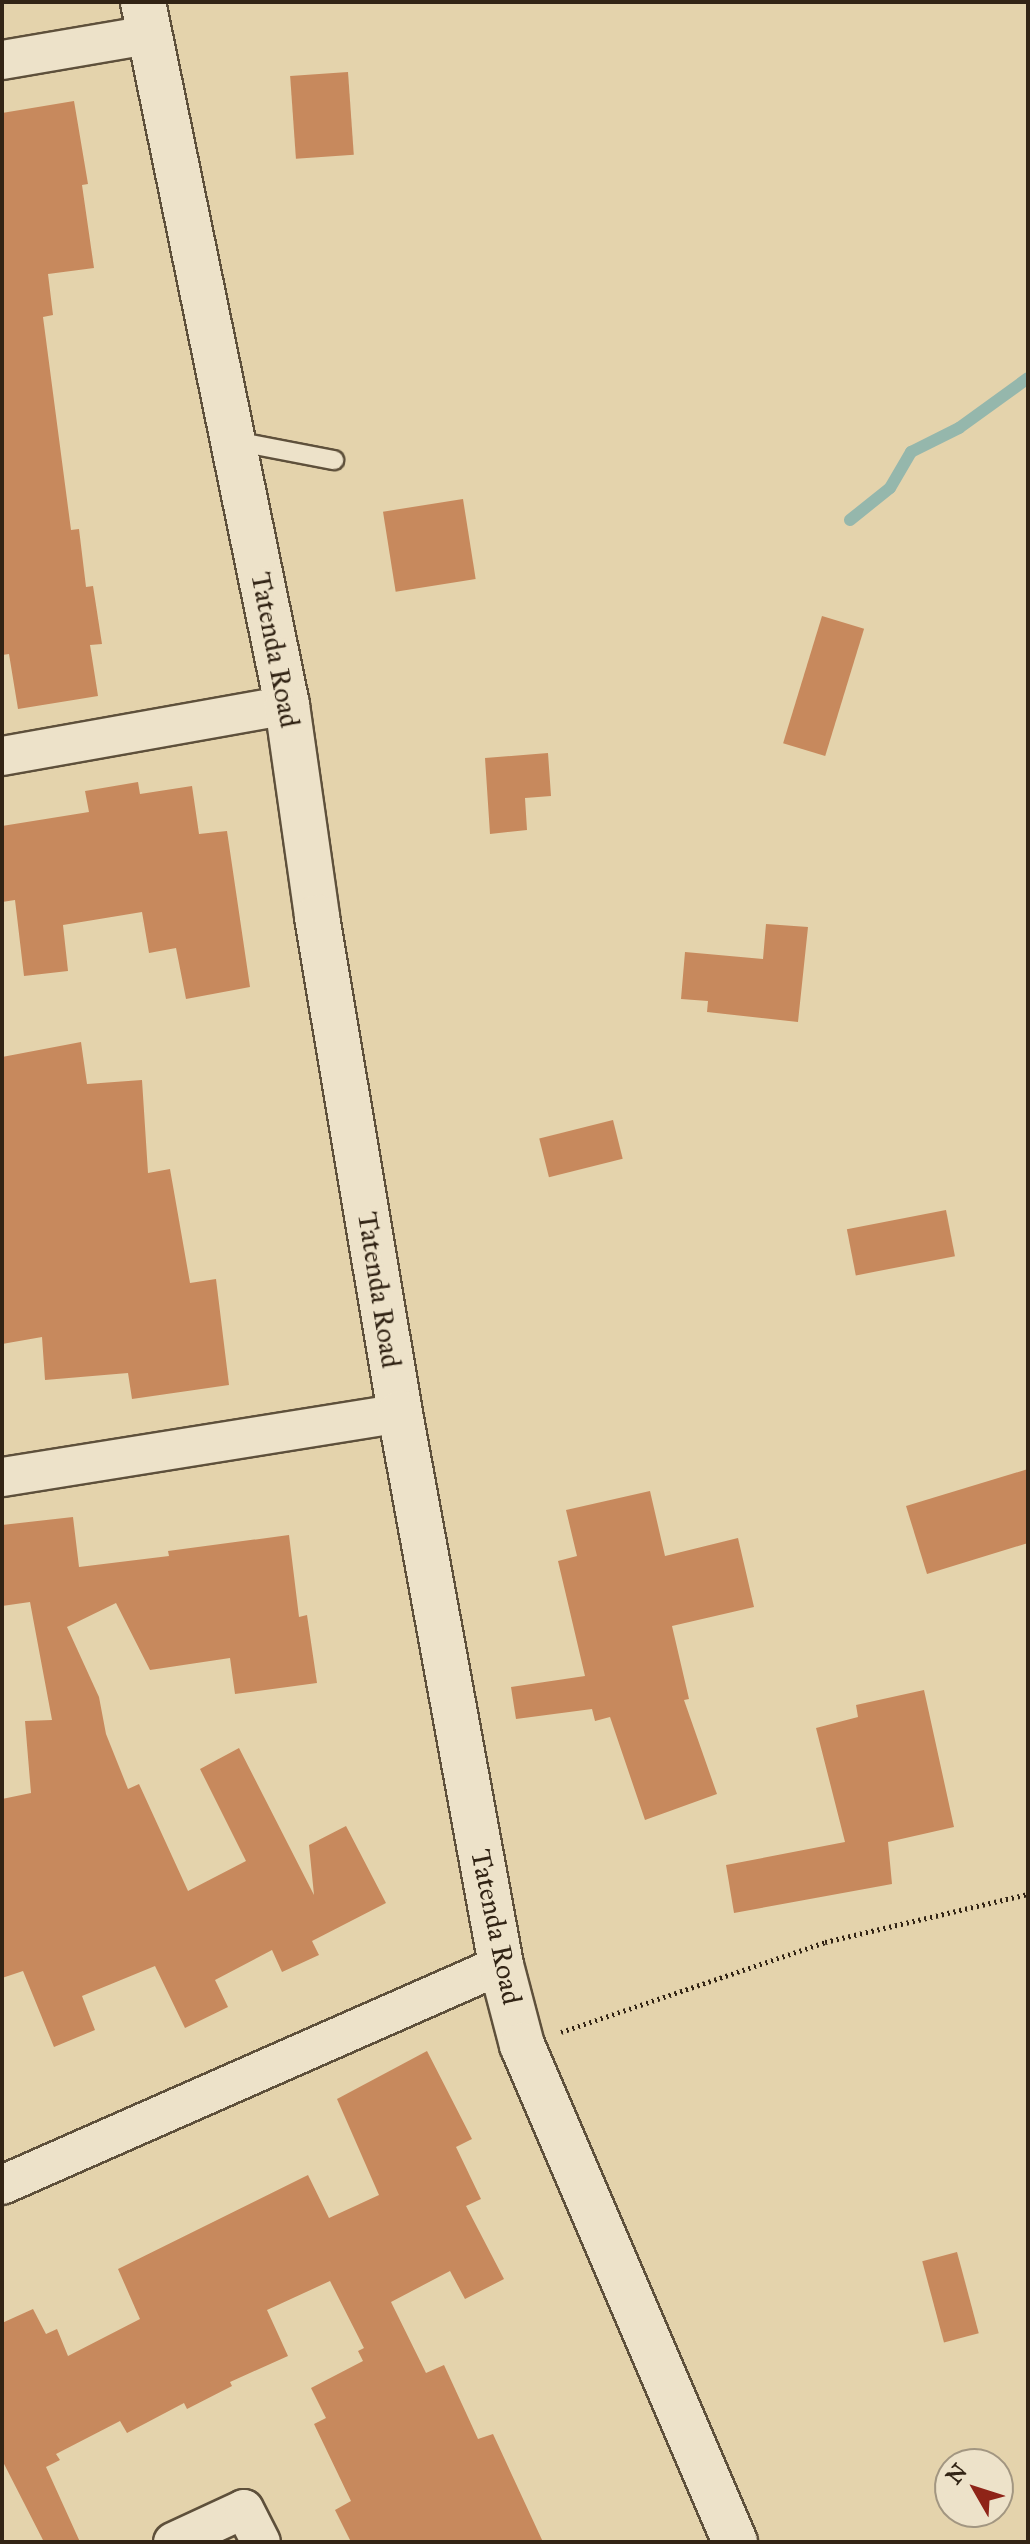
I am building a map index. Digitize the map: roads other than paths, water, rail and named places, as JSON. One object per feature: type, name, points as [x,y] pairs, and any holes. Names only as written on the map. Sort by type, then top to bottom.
[{"type":"street","points":[[2,60],[146,18]]},
{"type":"street","name":"Tatenda Road","points":[[146,18],[287,705],[317,917],[400,1413],[501,1965],[522,2045],[735,2542]]},
{"type":"street","points":[[2,756],[287,705]]},
{"type":"street","points":[[2,1477],[400,1413]]},
{"type":"street","points":[[2,2185],[501,1965]]},
{"type":"street","points":[[173,2542],[244,2509],[261,2542]]},
{"type":"lane","points":[[232,440],[334,460]]},
{"type":"waterway","points":[[850,520],[890,488],[911,452],[959,428],[1028,378]]}]
